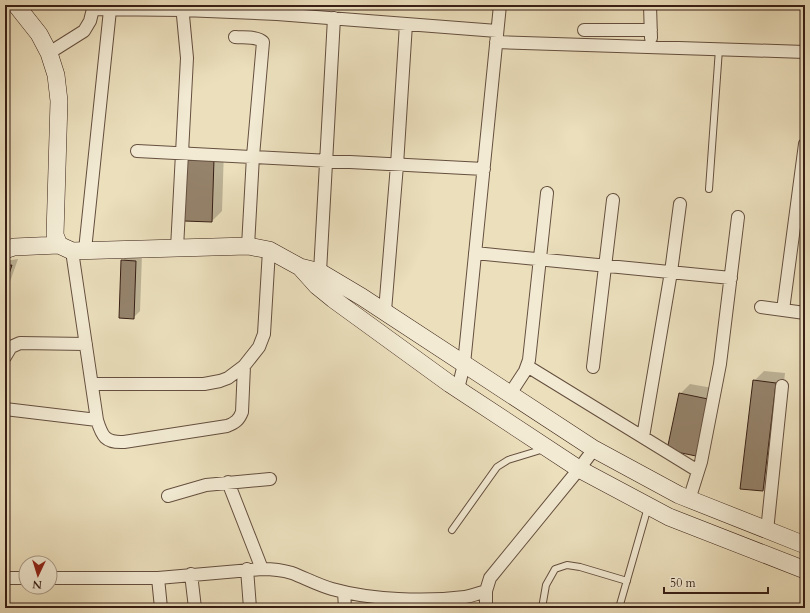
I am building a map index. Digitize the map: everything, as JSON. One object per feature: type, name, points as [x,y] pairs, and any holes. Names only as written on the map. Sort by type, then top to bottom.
[{"type":"street","points":[[16,5],[39,34],[49,53],[56,75],[59,100],[55,235],[72,249]]},
{"type":"street","points":[[458,389],[464,364],[500,5]]},
{"type":"street","points":[[650,5],[651,47]]},
{"type":"street","points":[[49,53],[84,31],[90,22],[94,7],[110,10],[182,7],[277,9],[334,18],[406,24],[497,37],[651,47],[805,52]]},
{"type":"street","points":[[177,248],[187,58],[182,7]]},
{"type":"street","points":[[110,10],[72,249],[97,420],[102,434],[106,439],[117,442],[227,426],[235,423],[240,418],[242,412],[244,366]]},
{"type":"street","points":[[334,18],[327,161],[319,279],[339,304],[458,389],[579,469],[669,517],[805,570]]},
{"type":"street","points":[[385,311],[406,24]]},
{"type":"street","points":[[584,30],[650,30]]},
{"type":"street","points":[[235,37],[256,38],[261,39],[263,42],[253,156],[248,246]]},
{"type":"street","points":[[783,310],[801,210],[805,144]]},
{"type":"street","points":[[137,151],[484,169]]},
{"type":"street","points":[[510,394],[529,360],[547,193]]},
{"type":"street","points":[[593,366],[613,200]]},
{"type":"street","points":[[643,437],[671,272],[680,204]]},
{"type":"street","points":[[689,500],[703,456],[720,364],[738,218]]},
{"type":"street","points":[[5,250],[14,247],[72,249],[248,246],[269,250],[319,279],[385,311],[594,448],[679,495],[805,545]]},
{"type":"street","points":[[92,384],[213,383],[228,378],[244,366],[259,347],[264,334],[269,250]]},
{"type":"street","points":[[476,252],[731,278]]},
{"type":"street","points":[[762,307],[805,314]]},
{"type":"street","points":[[5,357],[11,347],[20,343],[86,344]]},
{"type":"street","points":[[527,366],[698,471]]},
{"type":"street","points":[[767,531],[782,386]]},
{"type":"street","points":[[5,409],[97,420]]},
{"type":"street","points":[[486,608],[486,591],[490,578],[579,469],[594,448]]},
{"type":"street","points":[[168,496],[194,488],[228,482],[270,479]]},
{"type":"street","points":[[228,482],[262,569]]},
{"type":"street","points":[[58,578],[158,578],[191,574],[275,569],[331,589],[409,604],[466,597],[486,591]]},
{"type":"street","points":[[247,570],[250,608]]},
{"type":"street","points":[[191,574],[195,608]]},
{"type":"street","points":[[5,578],[18,578]]},
{"type":"street","points":[[158,578],[161,608]]},
{"type":"street","points":[[344,592],[345,608]]},
{"type":"lane","points":[[709,189],[719,49]]},
{"type":"lane","points":[[452,530],[497,467],[508,460],[548,448]]},
{"type":"lane","points":[[619,608],[648,506]]},
{"type":"lane","points":[[542,608],[546,585],[555,569],[567,565],[580,567],[627,581]]},
{"type":"building","points":[[186,158],[214,159],[212,222],[184,221]]},
{"type":"building","points":[[121,260],[136,261],[134,319],[119,318]]},
{"type":"building","points":[[12,265],[5,286],[5,266]]},
{"type":"building","points":[[753,380],[776,383],[763,491],[740,489]]},
{"type":"building","points":[[679,393],[708,399],[696,456],[667,450]]}]
